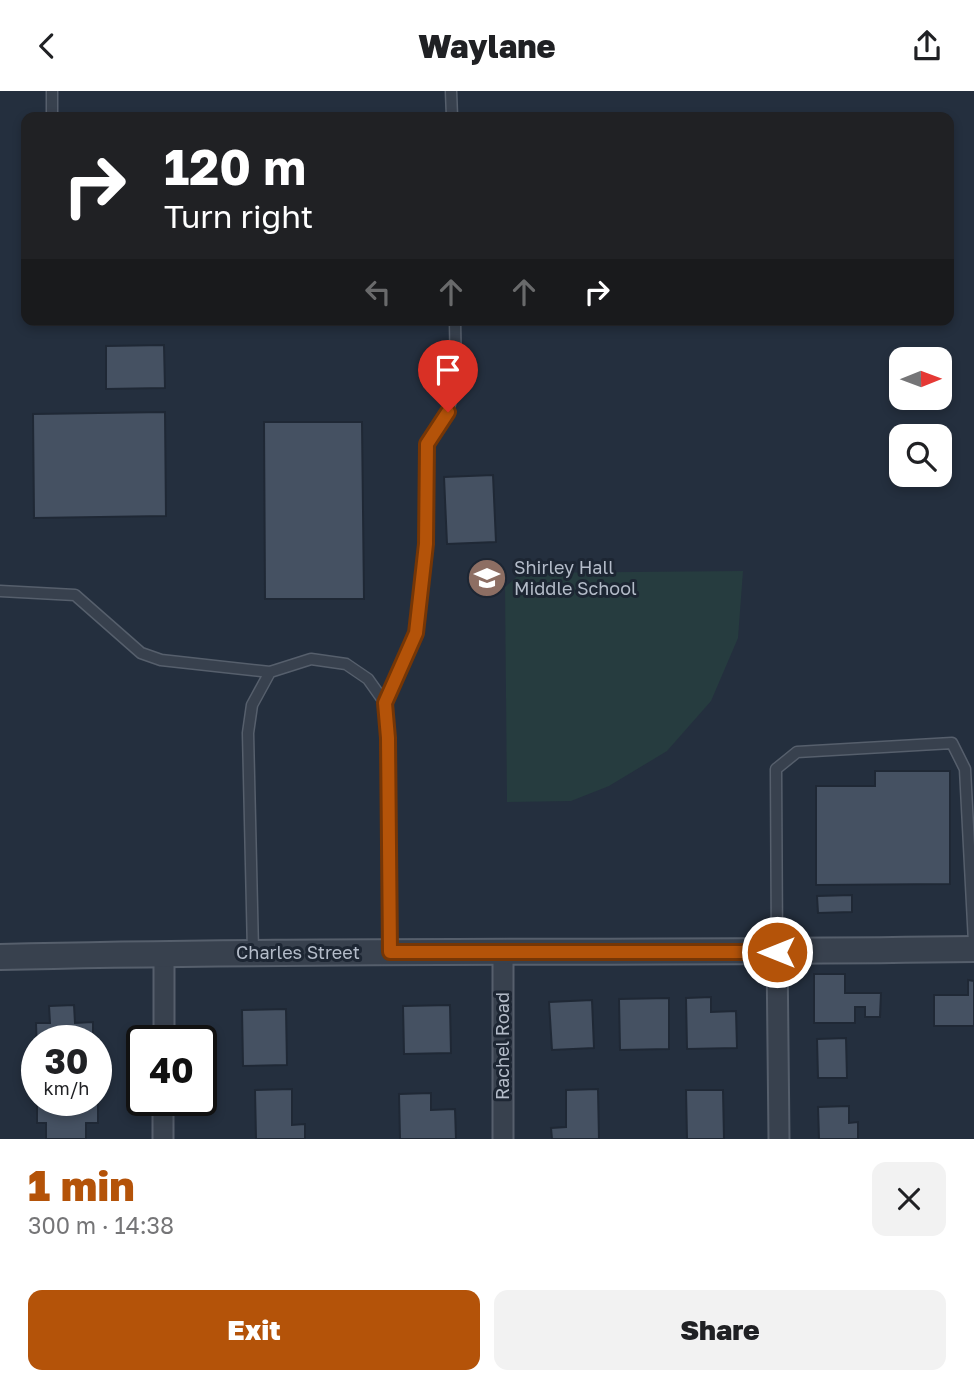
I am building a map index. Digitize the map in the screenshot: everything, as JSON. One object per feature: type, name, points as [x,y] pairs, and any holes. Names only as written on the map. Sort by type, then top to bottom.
[{"type":"street","name":"Charles Street","points":[[0,957],[164,953],[974,949]]},
{"type":"street","name":"Rachel Road","points":[[503,952],[503,1139]]},
{"type":"street","points":[[777,952],[779,1139]]},
{"type":"street","points":[[163,1025],[164,953]]},
{"type":"street","points":[[163,1116],[163,1139]]},
{"type":"lane","points":[[52,91],[52,112]]},
{"type":"lane","points":[[452,91],[452,112]]},
{"type":"lane","points":[[390,952],[388,738],[385,703],[416,633],[426,544],[427,444],[448,412],[456,380],[455,326]]},
{"type":"lane","points":[[0,591],[75,595],[141,653],[161,660],[270,672],[311,659],[346,664],[368,679],[385,703]]},
{"type":"lane","points":[[254,953],[248,733],[252,705],[270,672]]},
{"type":"lane","points":[[777,952],[776,769],[797,752],[952,743],[965,769],[974,943]]},
{"type":"green space","points":[[743,571],[738,638],[711,701],[667,751],[609,786],[571,801],[507,802],[505,587],[521,573]]},
{"type":"building","points":[[164,345],[165,388],[106,389],[106,346]]},
{"type":"building","points":[[165,412],[166,516],[34,518],[33,414]]},
{"type":"building","points":[[264,422],[362,422],[364,599],[265,599]]},
{"type":"building","points":[[493,475],[496,542],[447,544],[444,477]]},
{"type":"building","points":[[875,771],[950,771],[950,884],[816,885],[816,786],[875,786]]},
{"type":"building","points":[[852,895],[852,912],[818,913],[817,896]]},
{"type":"building","points":[[814,974],[845,974],[845,993],[881,993],[880,1017],[865,1017],[865,1007],[855,1007],[855,1023],[814,1023]]},
{"type":"building","points":[[968,980],[974,981],[974,1026],[934,1026],[934,995],[968,995]]},
{"type":"building","points":[[711,997],[711,1012],[736,1011],[737,1048],[687,1049],[686,998]]},
{"type":"building","points":[[669,998],[669,1049],[620,1050],[619,999]]},
{"type":"building","points":[[592,1000],[594,1048],[552,1050],[549,1002]]},
{"type":"building","points":[[74,1005],[75,1023],[93,1022],[93,1025],[36,1025],[50,1023],[49,1006]]},
{"type":"building","points":[[450,1005],[451,1053],[404,1054],[403,1006]]},
{"type":"building","points":[[286,1009],[287,1065],[243,1066],[242,1010]]},
{"type":"building","points":[[846,1038],[847,1078],[818,1078],[817,1039]]},
{"type":"building","points":[[292,1089],[292,1125],[305,1124],[305,1139],[256,1139],[255,1090]]},
{"type":"building","points":[[598,1089],[599,1139],[552,1139],[551,1128],[566,1127],[566,1090]]},
{"type":"building","points":[[686,1090],[723,1090],[724,1139],[687,1139]]},
{"type":"building","points":[[431,1093],[431,1110],[455,1109],[456,1139],[400,1139],[399,1094]]},
{"type":"building","points":[[849,1106],[849,1123],[858,1122],[858,1139],[819,1139],[818,1107]]},
{"type":"building","points":[[37,1116],[98,1116],[98,1123],[86,1123],[86,1139],[46,1139],[46,1123],[37,1123]]},
{"type":"place","name":"Shirley Hall Middle School","points":[[487,578]]},
{"type":"route","points":[[448,412],[427,444],[426,544],[416,633],[385,703],[388,738],[390,952],[777,952]]}]
